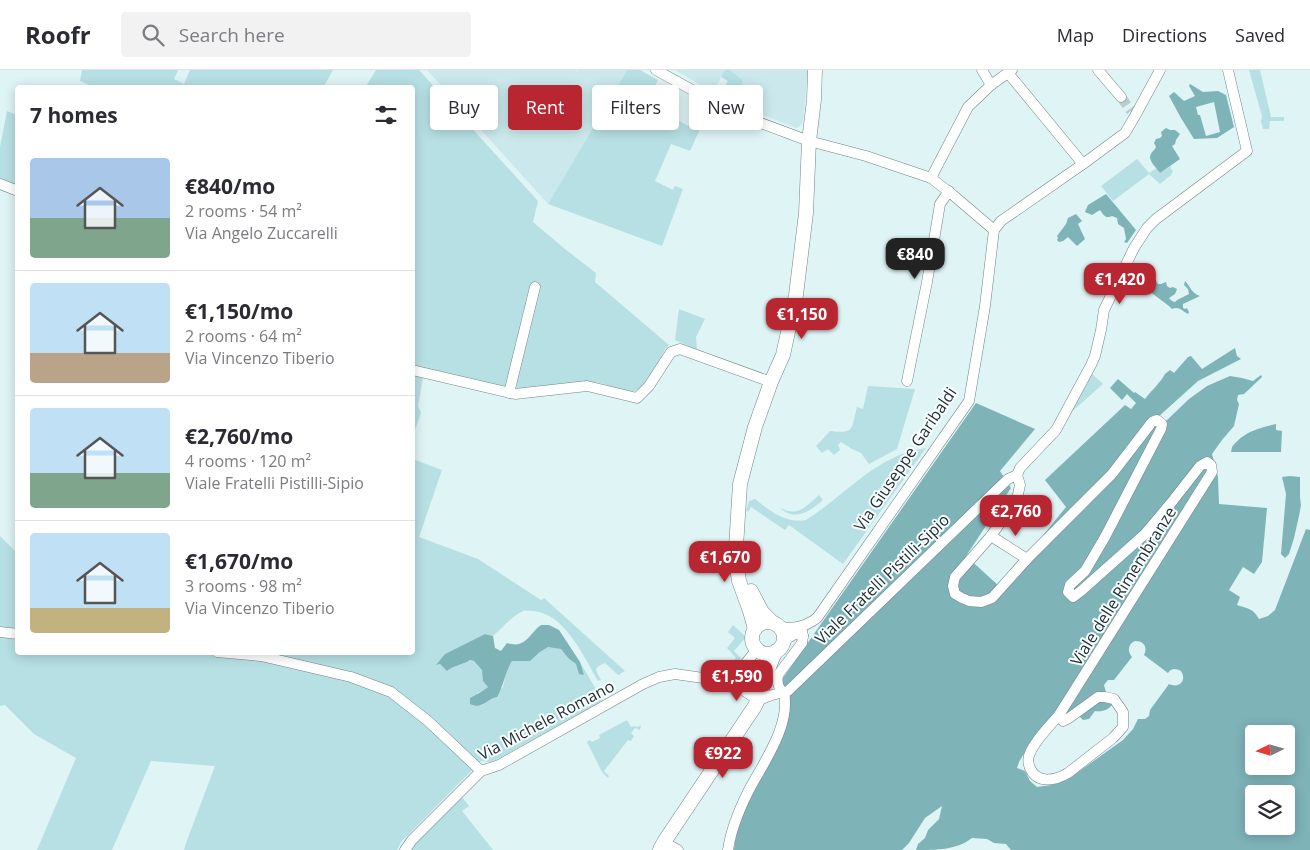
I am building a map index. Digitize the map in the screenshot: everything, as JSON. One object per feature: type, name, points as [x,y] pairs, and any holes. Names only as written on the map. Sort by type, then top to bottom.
[{"type":"main road","points":[[762,684],[762,662],[753,641],[755,629],[739,581],[736,547],[741,478],[755,427],[783,355],[796,295],[806,213],[815,70]]},
{"type":"main road","points":[[814,100],[824,70]]},
{"type":"main road","points":[[660,847],[758,700],[770,663],[784,639],[783,632],[762,612],[752,592],[742,563],[737,532]]},
{"type":"main road","points":[[755,629],[763,623],[776,625]]},
{"type":"main road","points":[[758,650],[768,654],[779,648]]},
{"type":"street","points":[[656,70],[732,112],[810,141],[866,156],[931,178],[994,230],[1001,221],[1124,133],[1133,113],[1160,70]]},
{"type":"street","points":[[982,70],[991,85]]},
{"type":"street","points":[[1098,70],[1120,98]]},
{"type":"street","name":"Viale Fratelli Pistilli-Sipio","points":[[758,700],[788,691],[1008,479],[1017,475],[1020,468],[1056,430],[1095,356],[1102,330],[1104,310],[1134,248],[1147,228],[1156,218],[1247,150],[1228,70]]},
{"type":"street","points":[[931,178],[968,107],[991,85],[1010,72],[1083,164]]},
{"type":"street","points":[[0,184],[15,190]]},
{"type":"street","points":[[907,381],[927,282],[940,204],[949,191]]},
{"type":"street","name":"Via Giuseppe Garibaldi","points":[[802,631],[807,624],[817,618],[969,401],[994,230]]},
{"type":"street","points":[[509,393],[535,287]]},
{"type":"street","points":[[415,371],[515,394],[587,386],[637,398],[649,386],[671,352],[680,349],[771,382]]},
{"type":"street","name":"Viale delle Rimembranze","points":[[1028,559],[1112,474],[1152,422],[1160,421],[1162,424],[1161,429],[1105,537],[1085,571],[1070,585],[1068,592],[1072,597],[1145,534],[1200,466],[1207,462],[1211,465],[1212,472],[1059,715],[1040,736],[1029,754],[1028,763],[1032,773],[1039,779],[1052,779],[1068,773],[1124,728],[1123,712],[1114,699],[1105,697],[1098,697],[1063,721],[1059,715]]},
{"type":"street","points":[[991,536],[1028,559],[992,598],[982,602],[969,601],[955,594],[953,586],[955,577],[991,536],[1017,499],[1020,485],[1017,475]]},
{"type":"street","points":[[776,625],[802,631]]},
{"type":"street","name":"Viale Fratelli Pistilli-Sipio","points":[[728,850],[733,825],[747,793],[776,738],[785,714],[784,692],[778,685],[778,675],[802,642],[802,631],[791,635],[779,648]]},
{"type":"street","points":[[0,632],[15,634]]},
{"type":"street","points":[[730,682],[758,650]]},
{"type":"street","points":[[250,655],[350,677],[391,692],[428,721],[481,771]]},
{"type":"street","name":"Via Michele Romano","points":[[405,850],[412,840],[481,771],[499,765],[643,684],[659,677],[675,674],[730,682],[758,700]]},
{"type":"street","points":[[660,847],[678,850]]},
{"type":"shaded area","points":[[82,70],[178,70],[174,79],[184,84],[190,70],[333,70],[325,85],[89,85],[80,81]]},
{"type":"shaded area","points":[[376,70],[419,70],[433,85],[430,85],[430,130],[474,130],[538,201],[533,222],[596,273],[595,282],[669,345],[648,379],[639,389],[624,391],[588,382],[536,388],[504,388],[415,366],[415,85],[367,85]]},
{"type":"shaded area","points":[[427,70],[627,70],[618,85],[592,85],[592,129],[548,204],[481,130],[498,130],[498,85],[441,85]]},
{"type":"shaded area","points":[[627,70],[640,70],[658,80],[655,85],[618,85]]},
{"type":"shaded area","points":[[675,70],[725,70],[717,85],[701,85]]},
{"type":"shaded area","points":[[725,70],[730,70],[742,80],[742,85],[726,85],[728,81],[721,77]]},
{"type":"shaded area","points":[[730,70],[808,70],[803,121],[800,126],[796,128],[763,115],[763,85],[741,85]]},
{"type":"shaded area","points":[[1249,70],[1260,70],[1271,117],[1284,117],[1284,121],[1270,121],[1269,129],[1263,129],[1262,116]]},
{"type":"shaded area","points":[[1190,84],[1203,92],[1218,91],[1226,95],[1234,127],[1217,138],[1194,139],[1169,96],[1174,92],[1184,101],[1195,96],[1189,86]],"holes":[[[1214,102],[1220,132],[1206,136],[1196,107]]]},
{"type":"shaded area","points":[[7,111],[15,114],[15,187],[0,181],[0,147]]},
{"type":"shaded area","points":[[679,121],[688,126],[689,124],[689,130],[699,130],[690,151],[671,144],[655,181],[673,190],[675,186],[683,189],[662,246],[548,204],[592,129],[679,130]]},
{"type":"shaded area","points":[[1166,128],[1175,130],[1180,134],[1172,146],[1180,159],[1160,173],[1151,161],[1150,156],[1156,147],[1154,143],[1156,139],[1162,136],[1161,132]]},
{"type":"shaded area","points":[[1137,159],[1149,173],[1157,168],[1160,173],[1171,166],[1173,171],[1160,184],[1149,174],[1113,201],[1101,186]]},
{"type":"shaded area","points":[[1106,194],[1136,230],[1127,243],[1124,242],[1126,239],[1124,228],[1118,224],[1117,218],[1112,216],[1106,217],[1100,210],[1092,215],[1085,212],[1088,205]]},
{"type":"shaded area","points":[[1076,214],[1082,221],[1078,224],[1085,239],[1077,246],[1068,237],[1059,242],[1057,236],[1068,218]]},
{"type":"shaded area","points":[[1153,276],[1158,284],[1166,282],[1170,288],[1177,289],[1175,294],[1169,298],[1172,301],[1175,302],[1189,294],[1188,289],[1184,285],[1185,281],[1193,292],[1200,296],[1183,304],[1183,308],[1187,308],[1189,312],[1188,314],[1179,308],[1172,309],[1149,291],[1146,291],[1145,289]]},
{"type":"shaded area","points":[[679,309],[705,319],[696,337],[697,350],[675,340]]},
{"type":"shaded area","points":[[1235,348],[1237,356],[1241,359],[1198,381],[1157,418],[1165,422],[1189,399],[1207,386],[1230,376],[1253,381],[1261,375],[1262,377],[1244,394],[1238,395],[1237,400],[1239,404],[1234,426],[1212,454],[1218,477],[1219,504],[1267,508],[1262,562],[1254,574],[1243,567],[1229,590],[1240,597],[1237,605],[1252,611],[1259,619],[1268,616],[1275,610],[1306,529],[1310,530],[1310,850],[1011,850],[1006,844],[994,843],[987,839],[972,838],[953,847],[916,850],[918,844],[925,838],[928,830],[939,819],[942,806],[925,818],[909,843],[902,850],[734,850],[737,825],[789,717],[789,688],[783,687],[781,681],[976,403],[1035,429],[1000,471],[1011,488],[966,556],[999,586],[1014,565],[1036,544],[1066,507],[1045,480],[1125,405],[1131,409],[1136,403],[1127,394],[1122,400],[1110,388],[1118,379],[1134,393],[1145,399],[1165,374],[1170,370],[1174,373],[1191,356],[1202,369]],"holes":[[[1138,641],[1143,643],[1146,649],[1144,655],[1168,673],[1174,669],[1181,671],[1183,674],[1181,683],[1176,685],[1169,684],[1150,710],[1149,716],[1145,719],[1138,719],[1133,729],[1123,740],[1067,780],[1037,787],[1030,781],[1025,771],[1017,768],[1023,755],[1058,723],[1062,725],[1079,716],[1083,720],[1089,719],[1095,711],[1103,711],[1110,707],[1112,705],[1108,700],[1104,685],[1108,680],[1114,680],[1132,657],[1129,648],[1131,644]]]},
{"type":"shaded area","points":[[1091,373],[1103,384],[1067,416]]},
{"type":"shaded area","points":[[415,374],[423,377],[418,406],[421,413],[415,430]]},
{"type":"shaded area","points":[[868,386],[915,389],[897,449],[869,464],[861,453],[841,442],[838,445],[840,450],[834,455],[828,449],[822,453],[816,446],[830,431],[844,432],[851,429],[857,407],[863,409]]},
{"type":"shaded area","points":[[1276,424],[1276,430],[1282,431],[1281,452],[1231,452],[1232,447],[1242,437],[1257,429]]},
{"type":"shaded area","points":[[926,448],[843,564],[789,525],[785,530],[751,507],[748,512],[746,510],[749,501],[755,499],[779,516],[792,520],[806,520],[882,464],[911,451]]},
{"type":"shaded area","points":[[415,460],[442,470],[419,537],[478,559],[541,600],[544,598],[625,671],[618,675],[605,663],[598,666],[596,670],[601,680],[598,681],[580,649],[564,628],[545,614],[534,611],[523,611],[493,636],[485,634],[445,654],[437,665],[440,664],[447,671],[470,660],[477,664],[482,671],[488,687],[477,693],[480,706],[503,687],[507,669],[512,661],[530,661],[548,646],[561,649],[576,664],[583,675],[580,662],[603,701],[498,759],[489,762],[481,761],[401,842],[397,850],[184,850],[215,766],[151,761],[112,850],[37,850],[76,758],[34,734],[5,705],[0,706],[0,536],[15,551],[15,655],[415,655]]},
{"type":"shaded area","points":[[1282,477],[1300,477],[1301,505],[1294,538],[1289,554],[1285,558],[1281,554],[1286,494]]},
{"type":"shaded area","points":[[819,495],[823,500],[808,511],[797,515],[786,512],[780,508],[787,511],[797,511],[806,507]]},
{"type":"shaded area","points":[[541,625],[549,625],[559,630],[580,662],[584,675],[579,674],[576,664],[561,649],[548,647],[530,661],[512,661],[497,697],[481,705],[474,706],[470,704],[470,698],[488,687],[483,681],[482,670],[474,661],[470,660],[447,671],[440,664],[436,665],[445,654],[485,634],[493,636],[495,648],[501,651],[507,643],[522,643]]},
{"type":"shaded area","points":[[733,625],[746,637],[734,651],[741,658],[725,676],[719,670],[721,667],[725,671],[736,658],[727,648],[735,638],[728,632]]},
{"type":"shaded area","points":[[627,720],[631,727],[641,725],[640,730],[635,728],[631,733],[634,736],[631,741],[628,740],[604,771],[609,776],[608,778],[602,772],[587,742],[600,738],[599,735]]},
{"type":"shaded area","points":[[461,796],[469,806],[462,811],[493,850],[409,850]]},
{"type":"tunnel","points":[[1121,97],[1131,111]]}]
